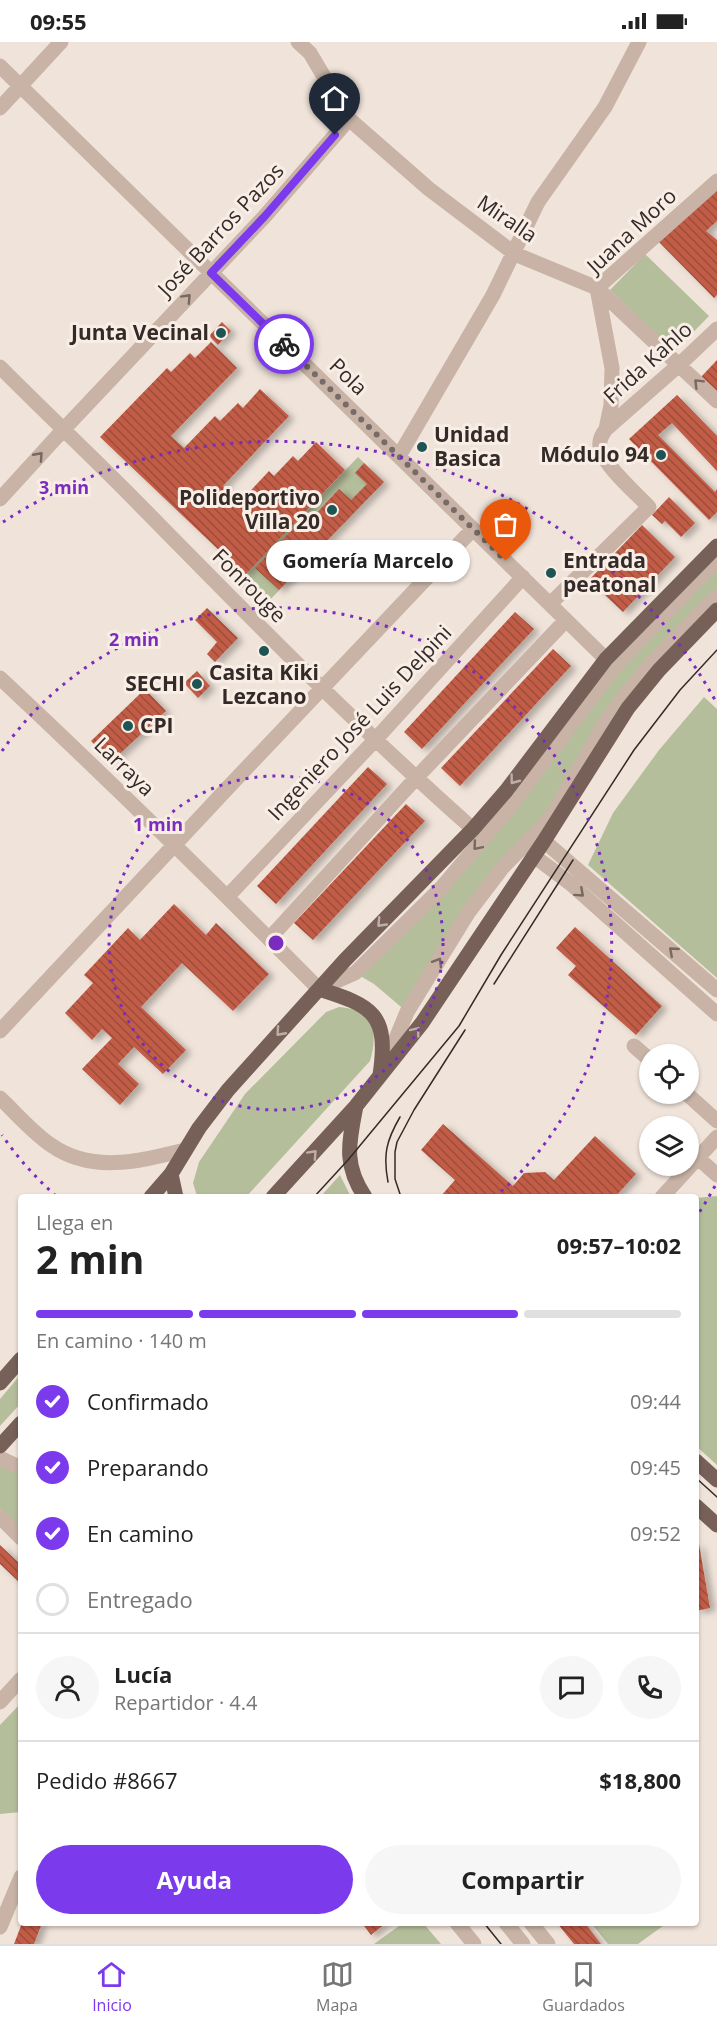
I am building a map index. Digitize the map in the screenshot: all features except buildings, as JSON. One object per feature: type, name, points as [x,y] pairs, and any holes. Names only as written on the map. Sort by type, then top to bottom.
[{"type":"main road","points":[[153,1194],[171,1174],[220,1099],[319,989],[473,829],[610,663],[717,546]]},
{"type":"main road","points":[[276,1194],[380,1078],[422,1023],[544,841],[628,708],[659,670],[717,610]]},
{"type":"main road","points":[[319,989],[350,998],[363,1005],[374,1016],[383,1041],[380,1078]]},
{"type":"main road","points":[[356,1106],[348,1160],[353,1177],[363,1194]]},
{"type":"main road","points":[[171,1174],[175,1194]]},
{"type":"main road","points":[[0,1383],[18,1362]]},
{"type":"main road","points":[[0,1446],[18,1427]]},
{"type":"main road","points":[[699,1464],[717,1480]]},
{"type":"main road","points":[[699,1509],[717,1525]]},
{"type":"street","points":[[0,108],[61,42]]},
{"type":"street","name":"Miralla","points":[[298,42],[314,48],[349,119],[429,189],[514,254],[597,288],[717,401]]},
{"type":"street","points":[[399,456],[493,295],[538,202],[605,107],[639,42]]},
{"type":"street","name":"Pola","points":[[0,66],[610,663]]},
{"type":"street","name":"José Barros Pazos","points":[[0,499],[265,216],[349,119]]},
{"type":"street","name":"Juana Moro","points":[[550,604],[649,507],[605,460],[600,448],[611,405],[612,368],[597,288],[717,181]]},
{"type":"street","name":"Frida Kahlo","points":[[606,429],[717,329]]},
{"type":"street","name":"Fonrouge","points":[[0,367],[322,689],[473,829]]},
{"type":"street","points":[[0,1031],[474,529]]},
{"type":"street","points":[[319,989],[355,973],[442,887],[508,809],[610,663],[717,560]]},
{"type":"street","name":"Ingeniero José Luis Delpini","points":[[228,896],[523,578]]},
{"type":"street","points":[[380,1078],[407,1012],[468,913],[503,867],[550,819],[606,723],[625,696],[651,664],[717,596]]},
{"type":"street","points":[[269,939],[416,778],[567,620]]},
{"type":"street","name":"Larraya","points":[[0,678],[228,896],[319,989]]},
{"type":"street","points":[[544,841],[717,990]]},
{"type":"street","points":[[534,856],[571,884],[717,1014]]},
{"type":"street","points":[[634,1047],[639,1051]]},
{"type":"street","points":[[0,1098],[51,1145],[76,1158],[91,1162],[121,1163],[185,1150]]},
{"type":"street","points":[[698,1104],[717,1121]]},
{"type":"street","points":[[699,1157],[715,1143]]},
{"type":"street","points":[[699,1159],[717,1175]]},
{"type":"street","points":[[665,1194],[681,1176]]},
{"type":"street","points":[[0,1458],[18,1467]]},
{"type":"street","points":[[0,1518],[18,1535]]},
{"type":"street","points":[[0,1702],[18,1682]]},
{"type":"street","points":[[0,1927],[4,1909],[18,1883]]},
{"type":"street","points":[[459,1926],[474,1944]]},
{"type":"street","points":[[508,1926],[523,1944]]},
{"type":"street","points":[[533,1926],[548,1944]]},
{"type":"green space","points":[[645,254],[709,316],[674,352],[610,290]]},
{"type":"green space","name":"Polideportivo Villa 20","points":[[358,457],[384,482],[263,607],[237,582]]},
{"type":"green space","points":[[717,560],[717,596],[550,819],[503,867],[407,1012],[374,984],[355,973],[442,887],[602,682]]},
{"type":"green space","points":[[704,697],[717,709],[717,978],[588,865],[613,813],[659,750]]},
{"type":"green space","points":[[339,1007],[359,1012],[366,1017],[371,1024],[374,1041],[370,1061],[249,1194],[197,1194],[193,1183],[199,1162],[245,1094],[326,1012]]},
{"type":"green space","points":[[340,1175],[350,1194],[323,1194]]},
{"type":"green space","points":[[717,1196],[717,1465],[699,1449],[699,1198]]},
{"type":"green space","points":[[18,1378],[18,1406],[0,1426],[0,1399]]},
{"type":"green space","points":[[0,1465],[18,1474],[18,1526],[0,1509]]},
{"type":"green space","points":[[18,1706],[18,1812],[0,1814],[0,1725]]},
{"type":"green space","points":[[399,1926],[426,1926],[441,1944],[374,1944]]},
{"type":"green space","points":[[593,1926],[663,1926],[638,1944],[608,1944]]},
{"type":"tram line","points":[[317,1194],[348,1160],[459,1026],[501,955],[634,750],[680,690],[717,650]]},
{"type":"tram line","points":[[494,984],[573,860]]},
{"type":"tram line","points":[[400,1194],[395,1179],[397,1142],[414,1110],[465,1030]]},
{"type":"tram line","points":[[388,1182],[387,1148],[400,1117]]},
{"type":"tram line","points":[[699,1481],[717,1497]]},
{"type":"tram line","points":[[486,1926],[501,1944]]},
{"type":"way so far","points":[[284,344],[506,561]]},
{"type":"place","name":"Junta Vecinal","points":[[221,333]]},
{"type":"place","name":"Unidad Basica","points":[[422,447]]},
{"type":"place","name":"Módulo 94","points":[[661,455]]},
{"type":"place","name":"Polideportivo Villa 20","points":[[332,510]]},
{"type":"place","name":"Gomería Marcelo","points":[[506,561]]},
{"type":"place","name":"Entrada peatonal","points":[[551,573]]},
{"type":"place","name":"Casita Kiki Lezcano","points":[[264,651]]},
{"type":"place","name":"SECHI","points":[[197,684]]},
{"type":"place","name":"CPI","points":[[128,726]]},
{"type":"route","points":[[284,344],[211,273],[265,216],[335,135]]}]
